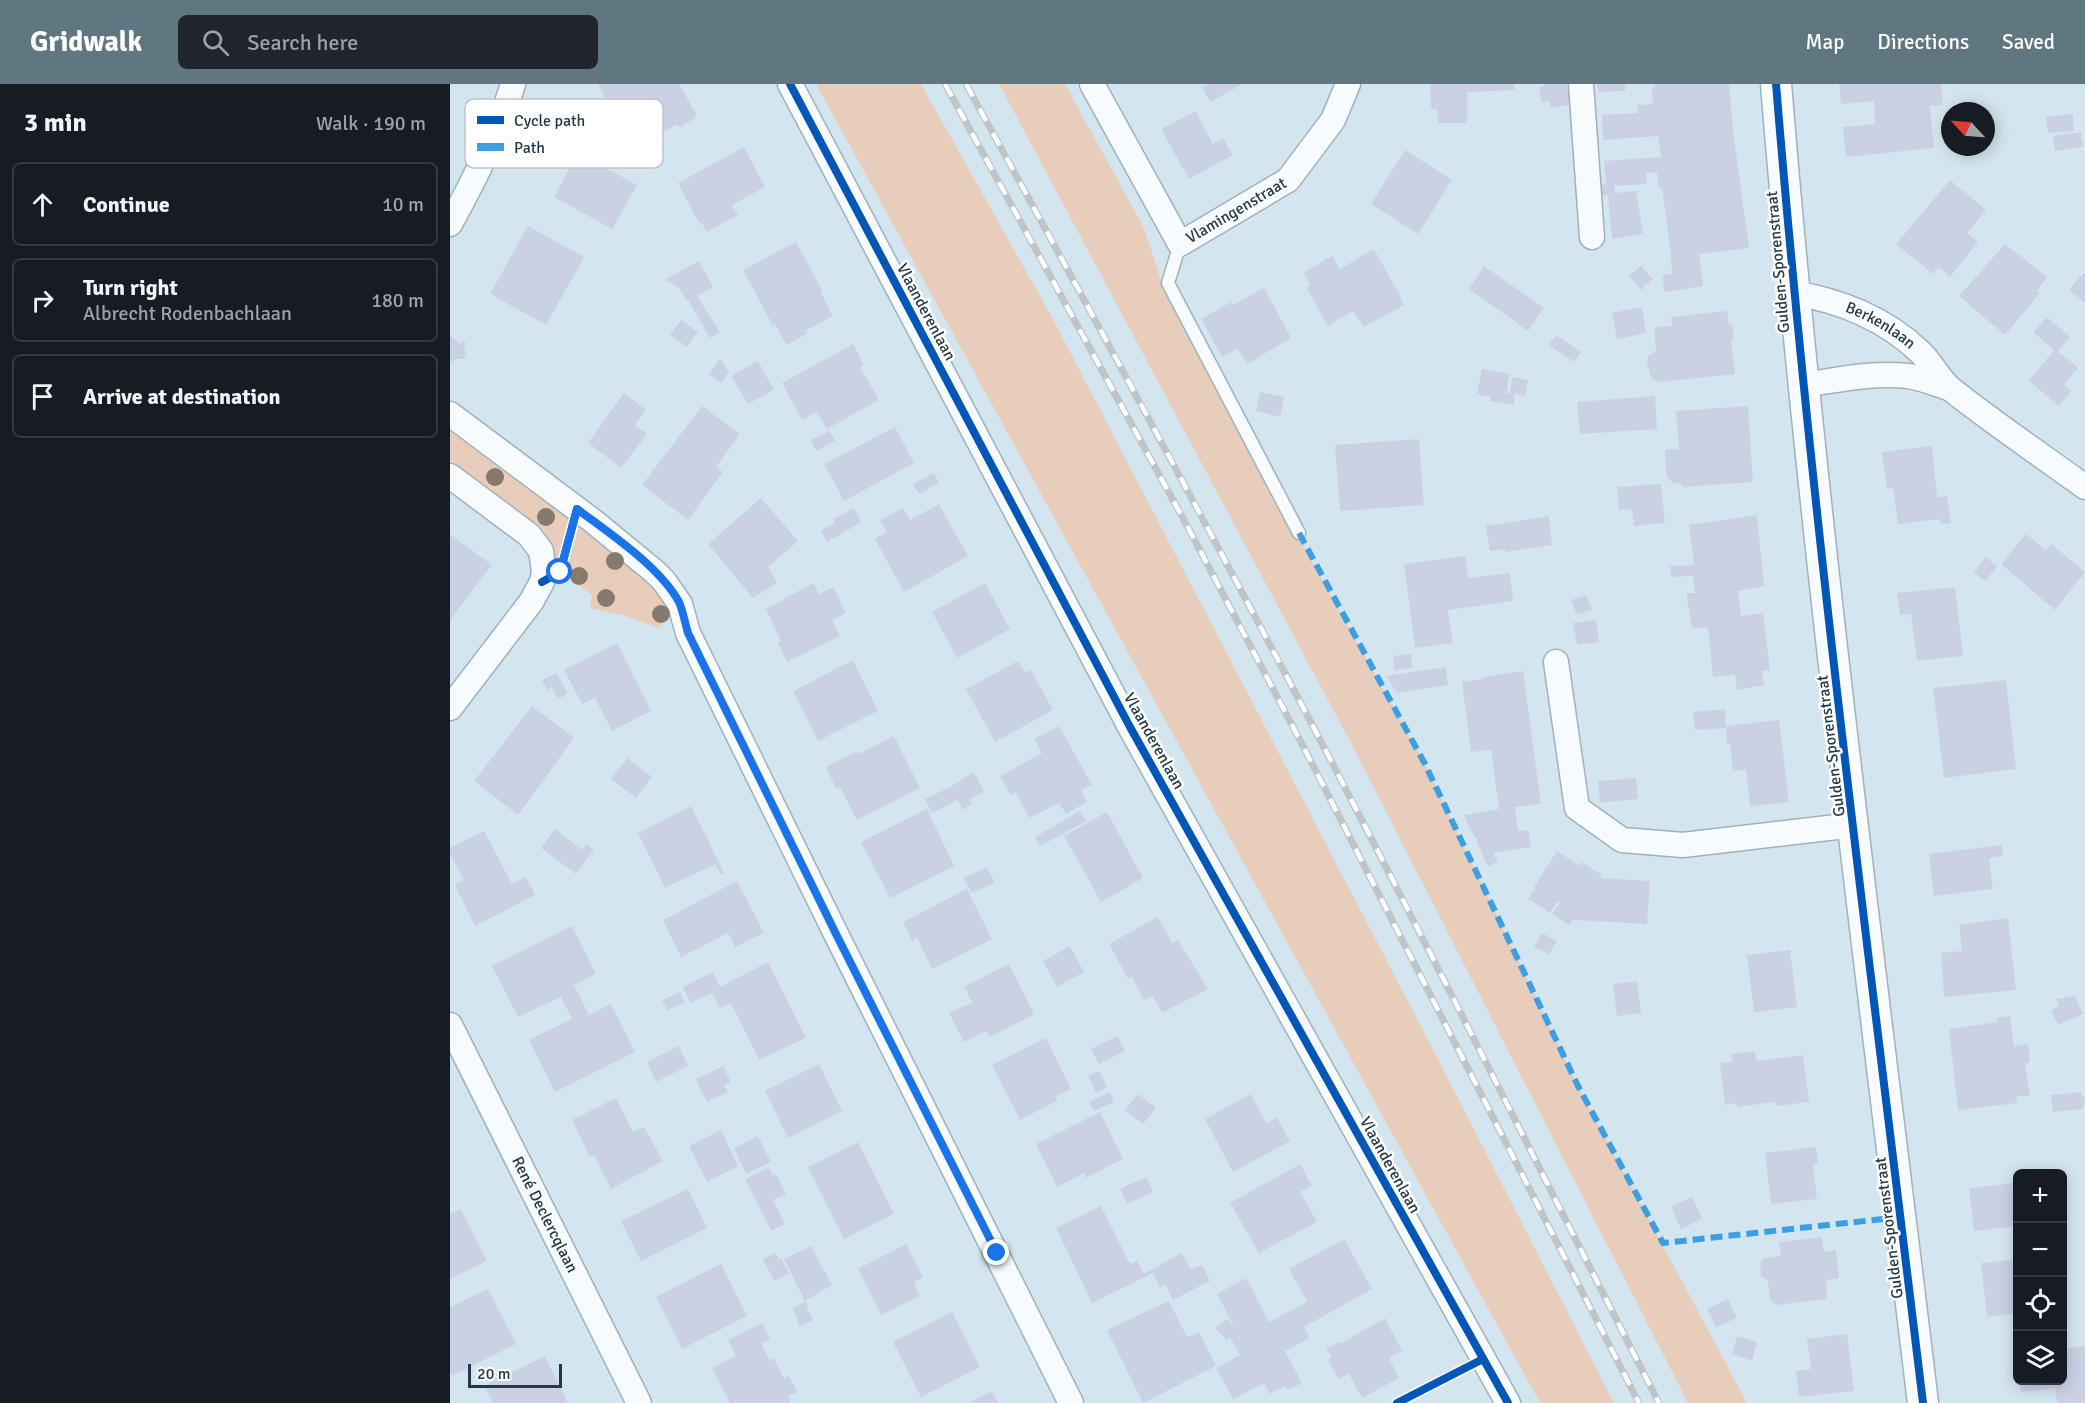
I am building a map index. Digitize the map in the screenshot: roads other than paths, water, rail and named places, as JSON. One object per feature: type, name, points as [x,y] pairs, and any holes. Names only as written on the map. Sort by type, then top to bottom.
[{"type":"street","points":[[508,99],[513,84]]},
{"type":"street","name":"Vlaanderenlaan","points":[[790,84],[1131,727],[1508,1403]]},
{"type":"street","name":"Vlamingenstraat","points":[[1092,84],[1180,244],[1288,180],[1333,120],[1348,84]]},
{"type":"street","points":[[1581,84],[1593,237]]},
{"type":"street","name":"Gulden-Sporenstraat","points":[[1776,84],[1803,385],[1923,1403]]},
{"type":"street","points":[[450,224],[479,168]]},
{"type":"street","name":"Berkenlaan","points":[[1793,293],[1818,297],[1841,305],[1868,316],[1893,331],[1920,352],[1949,388],[2085,487]]},
{"type":"street","name":"Berkenlaan","points":[[1803,385],[1859,376],[1885,375],[1910,377],[1949,388]]},
{"type":"street","points":[[450,414],[593,521],[655,572],[680,604],[688,633],[1071,1403]]},
{"type":"street","points":[[450,476],[521,528],[536,543],[544,561],[542,582],[531,602],[450,708]]},
{"type":"street","name":"Gulden-Sporenstraat","points":[[1556,662],[1577,808],[1622,840],[1683,845],[1854,825]]},
{"type":"street","name":"René Declercqlaan","points":[[450,1025],[639,1403]]},
{"type":"lane","points":[[1180,244],[1167,283],[1299,533]]},
{"type":"railway","points":[[945,84],[1184,520],[1302,744],[1639,1403]]},
{"type":"railway","points":[[966,84],[1287,677],[1428,948],[1659,1403]]}]
